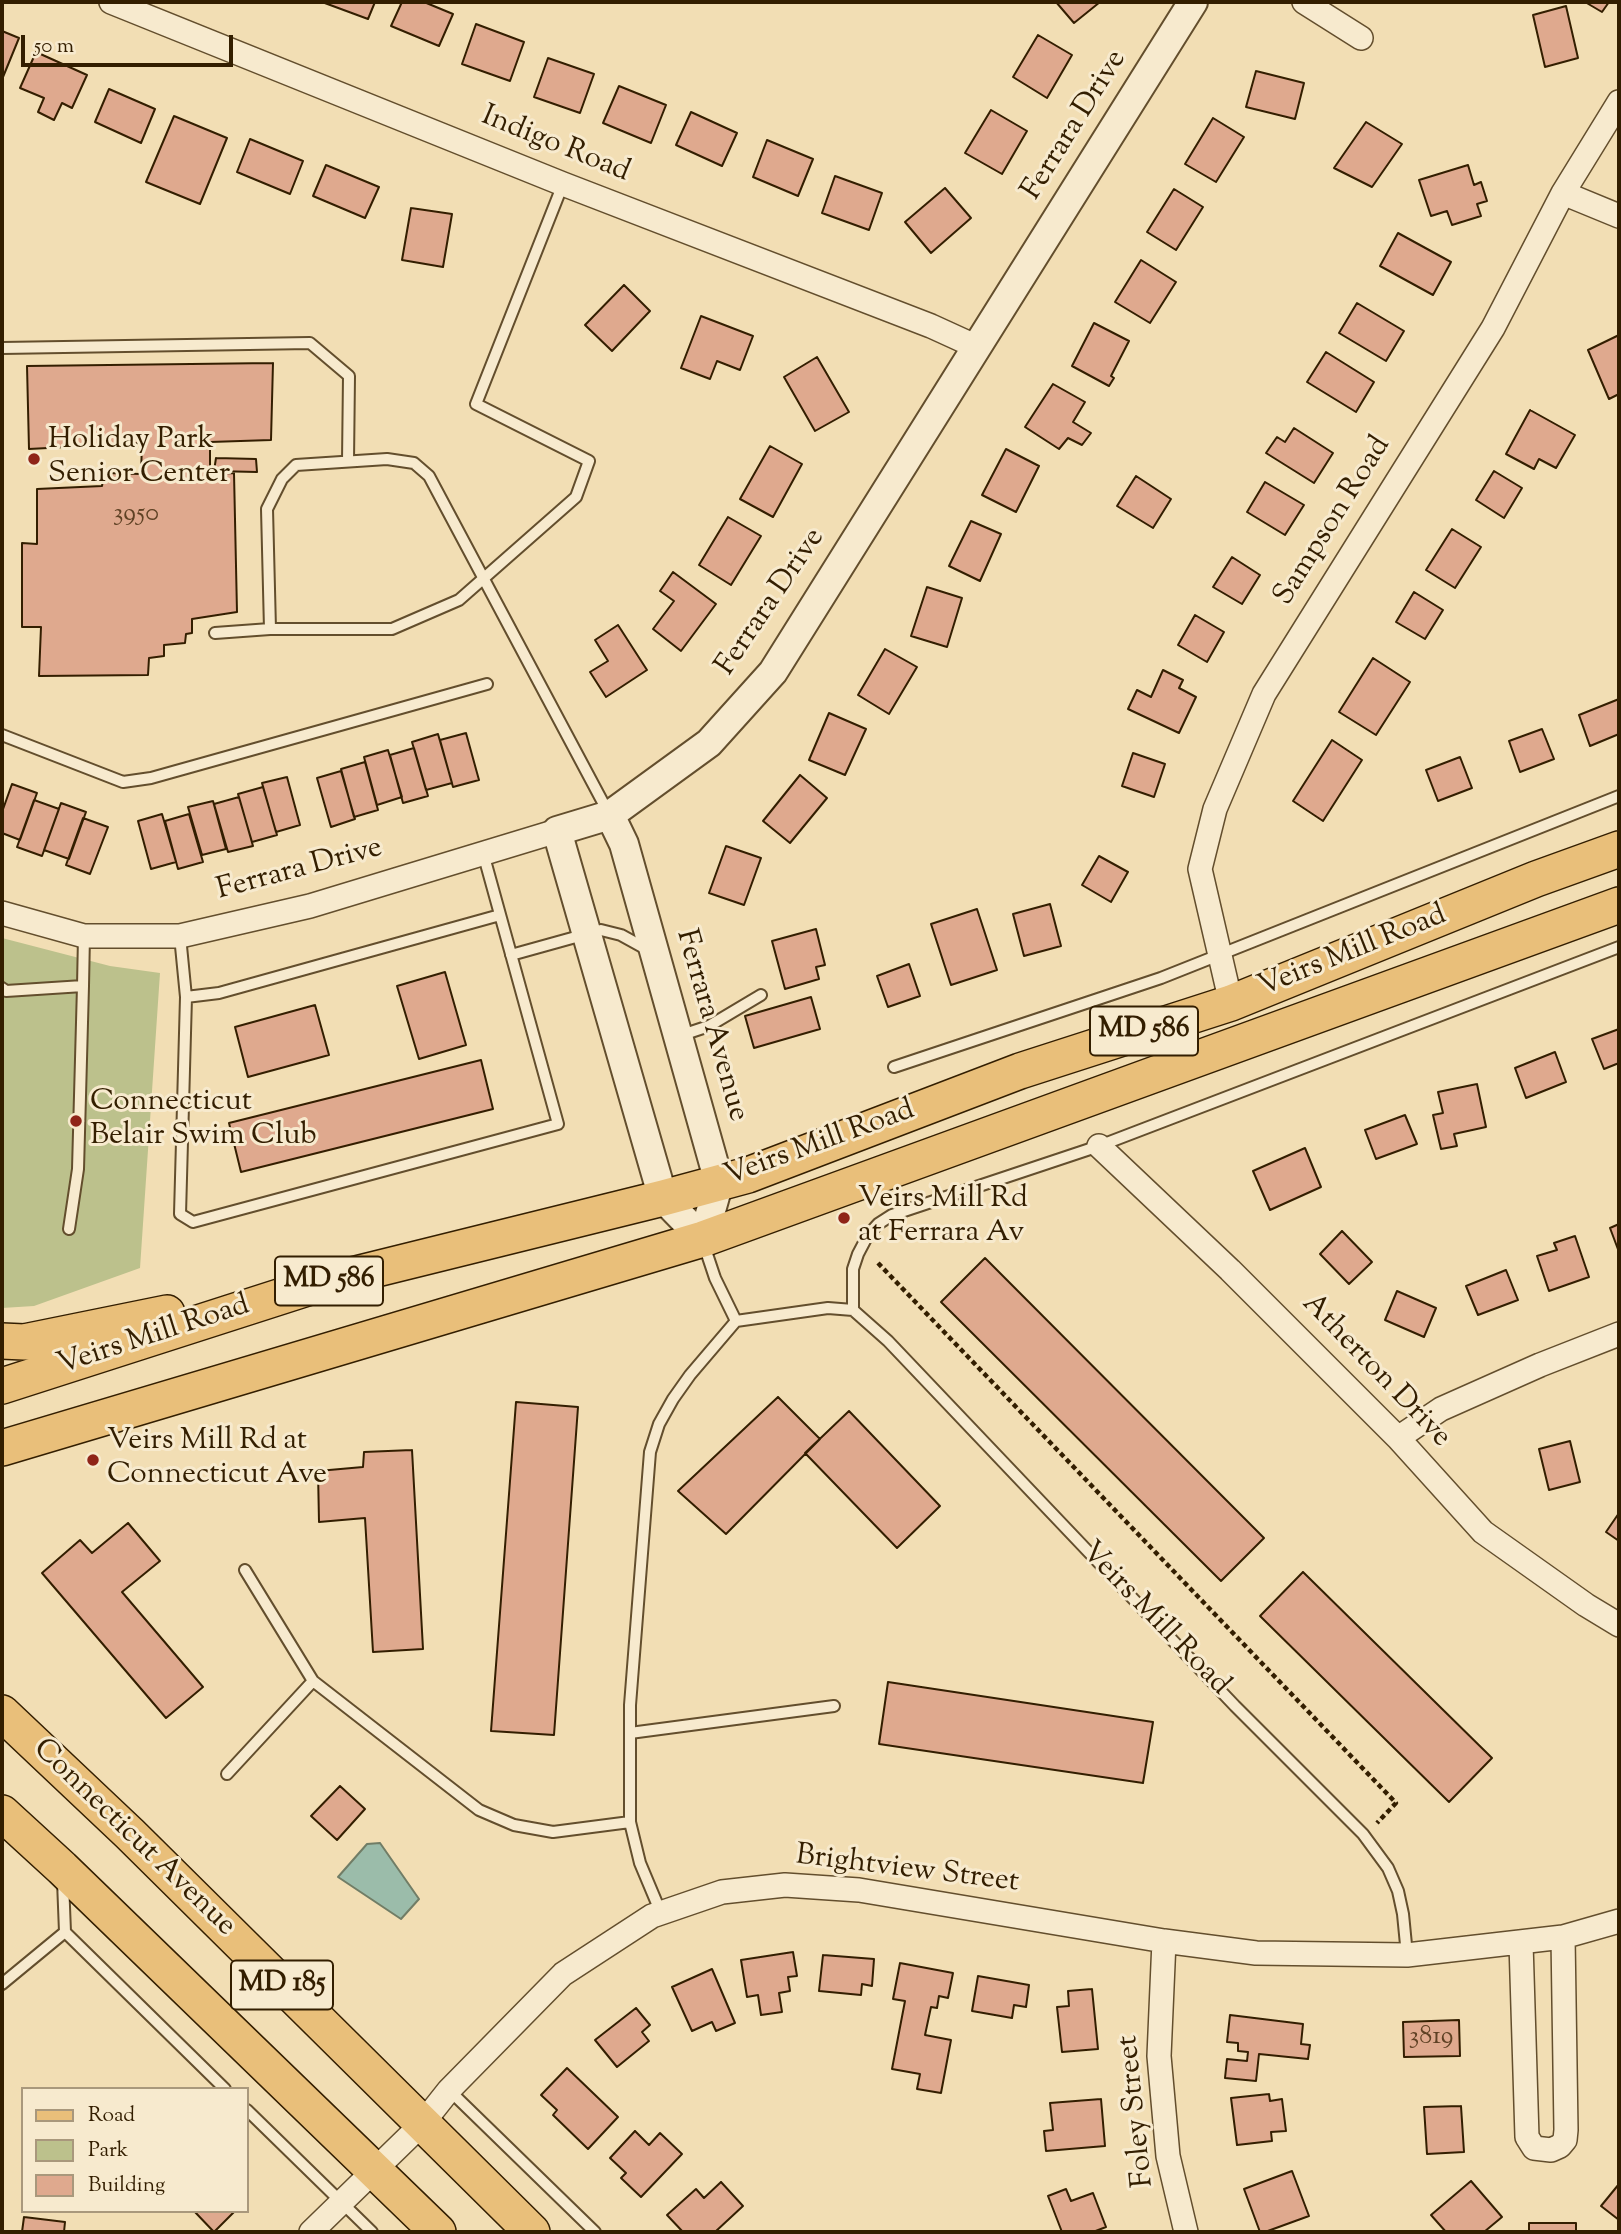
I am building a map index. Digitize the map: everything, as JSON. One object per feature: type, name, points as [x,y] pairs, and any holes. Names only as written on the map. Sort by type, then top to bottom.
[{"type":"main road","name":"Veirs Mill Road","points":[[2,1385],[332,1280],[748,1175],[1020,1071],[1231,1003],[1536,879],[1619,849]]},
{"type":"main road","name":"Veirs Mill Road","points":[[2,1448],[702,1239],[1619,905]]},
{"type":"main road","points":[[2,1341],[24,1342],[332,1280]]},
{"type":"main road","name":"Connecticut Avenue","points":[[2,1713],[130,1834],[532,2232]]},
{"type":"main road","name":"MD 185","points":[[2,1813],[438,2232]]},
{"type":"street","name":"Indigo Road","points":[[111,2],[563,184],[932,326],[977,347]]},
{"type":"street","name":"Ferrara Drive","points":[[2,913],[84,936],[180,936],[310,906],[610,815],[709,743],[773,672],[1193,2]]},
{"type":"street","points":[[1304,2],[1361,38]]},
{"type":"street","name":"Sampson Road","points":[[1231,1003],[1200,869],[1215,808],[1264,694],[1493,328],[1563,193],[1619,102]]},
{"type":"street","points":[[1563,193],[1619,216]]},
{"type":"street","name":"Ferrara Avenue","points":[[610,815],[624,844],[719,1182]]},
{"type":"street","points":[[558,831],[663,1198],[702,1239],[719,1182]]},
{"type":"street","name":"Atherton Drive","points":[[1099,1146],[1230,1270],[1398,1438],[1483,1532],[1586,1605],[1619,1625]]},
{"type":"street","points":[[1398,1438],[1441,1409],[1540,1365],[1619,1334]]},
{"type":"street","name":"Brightview Street","points":[[311,2232],[422,2124],[449,2090],[563,1974],[652,1916],[722,1892],[785,1885],[859,1890],[1164,1941],[1256,1953],[1407,1955],[1563,1937],[1619,1921]]},
{"type":"street","points":[[1521,1942],[1527,2137],[1534,2148],[1551,2150],[1565,2140],[1566,2130],[1563,1937]]},
{"type":"street","name":"Foley Street","points":[[1164,1941],[1159,2056],[1168,2156],[1186,2232]]},
{"type":"lane","points":[[215,633],[270,629],[392,629],[459,600],[576,497],[589,461],[476,404],[563,184]]},
{"type":"lane","points":[[2,348],[310,343],[349,376],[348,461]]},
{"type":"lane","points":[[270,629],[267,509],[282,479],[296,465],[387,459],[414,463],[429,476],[610,815]]},
{"type":"lane","points":[[2,735],[123,782],[151,778],[487,684]]},
{"type":"lane","name":"Veirs Mill Road","points":[[894,1067],[1161,978],[1619,796]]},
{"type":"lane","points":[[180,936],[186,997],[180,1214],[193,1222],[558,1124],[483,853]]},
{"type":"lane","points":[[186,997],[219,993],[500,915]]},
{"type":"lane","points":[[512,955],[586,932],[601,930],[621,935],[656,954]]},
{"type":"lane","points":[[69,1229],[78,1169],[84,936]]},
{"type":"lane","points":[[661,1913],[640,1863],[630,1822],[630,1705],[649,1452],[659,1423],[673,1399],[736,1321],[828,1308],[853,1310],[853,1269],[858,1254],[868,1235],[892,1214],[1099,1146],[1619,947]]},
{"type":"lane","points":[[2,988],[6,991],[83,986]]},
{"type":"lane","points":[[679,1036],[709,1026],[761,995]]},
{"type":"lane","points":[[702,1239],[715,1278],[736,1321]]},
{"type":"lane","name":"Veirs Mill Road","points":[[853,1310],[888,1340],[1225,1696],[1363,1834],[1388,1868],[1398,1891],[1404,1913],[1407,1955]]},
{"type":"lane","points":[[245,1570],[313,1681],[479,1810],[514,1825],[553,1832],[630,1822]]},
{"type":"lane","points":[[227,1774],[313,1681]]},
{"type":"lane","points":[[630,1733],[834,1706]]},
{"type":"lane","points":[[62,1868],[65,1932],[223,2087]]},
{"type":"lane","points":[[2,1984],[65,1932]]},
{"type":"lane","points":[[449,2090],[595,2232]]},
{"type":"lane","points":[[248,2111],[372,2232]]},
{"type":"path","points":[[878,1263],[1396,1803],[1363,1834]]},
{"type":"green space","name":"Connecticut Belair Swim Club","points":[[2,938],[110,966],[160,973],[140,1268],[34,1306],[2,1308]]},
{"type":"shaded area","points":[[380,1843],[419,1899],[401,1919],[338,1877],[367,1844]]},
{"type":"building","points":[[322,2],[375,2],[368,19]]},
{"type":"building","points":[[402,2],[424,2],[453,14],[439,46],[391,26]]},
{"type":"building","points":[[1056,2],[1100,2],[1074,23]]},
{"type":"building","points":[[1585,2],[1609,2],[1602,12]]},
{"type":"building","points":[[1566,6],[1578,58],[1545,67],[1533,15]]},
{"type":"building","points":[[476,24],[524,42],[510,81],[462,64]]},
{"type":"building","points":[[2,31],[19,38],[3,77],[2,76]]},
{"type":"building","points":[[1038,35],[1072,55],[1047,98],[1013,77]]},
{"type":"building","points":[[36,52],[87,75],[72,108],[62,103],[54,120],[38,112],[44,98],[20,88]]},
{"type":"building","points":[[548,58],[594,74],[580,113],[534,97]]},
{"type":"building","points":[[1256,71],[1304,83],[1295,119],[1246,107]]},
{"type":"building","points":[[619,86],[666,105],[651,143],[603,123]]},
{"type":"building","points":[[109,89],[155,109],[141,143],[95,122]]},
{"type":"building","points":[[991,110],[1027,131],[1002,174],[965,153]]},
{"type":"building","points":[[691,112],[737,133],[722,166],[676,145]]},
{"type":"building","points":[[174,116],[227,138],[200,204],[146,182]]},
{"type":"building","points":[[1213,118],[1244,137],[1216,182],[1185,164]]},
{"type":"building","points":[[1366,122],[1402,144],[1372,187],[1334,168]]},
{"type":"building","points":[[250,139],[303,161],[290,194],[237,172]]},
{"type":"building","points":[[767,140],[813,159],[798,196],[753,177]]},
{"type":"building","points":[[326,165],[379,187],[365,218],[313,196]]},
{"type":"building","points":[[1468,165],[1474,185],[1481,182],[1487,201],[1477,204],[1481,216],[1452,225],[1447,211],[1431,216],[1419,180]]},
{"type":"building","points":[[835,176],[882,193],[869,230],[822,213]]},
{"type":"building","points":[[945,188],[971,218],[931,253],[905,222]]},
{"type":"building","points":[[1174,189],[1203,207],[1176,250],[1147,232]]},
{"type":"building","points":[[411,208],[452,214],[443,267],[402,260]]},
{"type":"building","points":[[1398,233],[1451,262],[1433,295],[1380,266]]},
{"type":"building","points":[[1141,260],[1176,282],[1150,323],[1115,302]]},
{"type":"building","points":[[624,285],[650,311],[612,351],[585,325]]},
{"type":"building","points":[[1357,303],[1404,331],[1386,361],[1339,333]]},
{"type":"building","points":[[701,316],[753,336],[740,370],[717,361],[710,379],[681,368]]},
{"type":"building","points":[[1094,323],[1129,341],[1111,376],[1114,378],[1109,386],[1072,366]]},
{"type":"building","points":[[1619,335],[1619,394],[1609,399],[1588,350]]},
{"type":"building","points":[[1326,352],[1374,382],[1356,412],[1307,382]]},
{"type":"building","points":[[817,357],[849,412],[815,431],[784,377]]},
{"type":"building","name":"Holiday Park Senior Center","points":[[273,363],[271,440],[210,442],[210,474],[234,473],[237,612],[192,619],[192,633],[186,634],[185,643],[164,645],[164,656],[149,658],[148,675],[39,676],[41,627],[22,627],[22,543],[37,544],[37,489],[102,486],[104,473],[141,474],[142,443],[29,449],[27,366]]},
{"type":"building","points":[[1053,384],[1085,402],[1073,422],[1091,433],[1082,445],[1068,438],[1059,449],[1025,427]]},
{"type":"building","points":[[1530,410],[1575,435],[1556,468],[1539,459],[1534,469],[1506,454]]},
{"type":"building","points":[[1294,428],[1333,453],[1314,483],[1266,453],[1277,437],[1285,442]]},
{"type":"building","points":[[770,446],[802,464],[773,517],[740,499]]},
{"type":"building","points":[[1006,449],[1039,466],[1016,512],[982,495]]},
{"type":"building","points":[[216,458],[256,459],[257,472],[214,471]]},
{"type":"building","points":[[1494,471],[1522,488],[1504,518],[1476,500]]},
{"type":"building","points":[[1136,476],[1171,499],[1153,528],[1117,506]]},
{"type":"building","points":[[1265,482],[1304,505],[1285,535],[1247,512]]},
{"type":"building","points":[[728,517],[761,536],[731,585],[699,565]]},
{"type":"building","points":[[971,521],[1001,534],[980,581],[949,566]]},
{"type":"building","points":[[1452,529],[1481,547],[1455,588],[1426,570]]},
{"type":"building","points":[[1232,557],[1260,575],[1242,604],[1213,587]]},
{"type":"building","points":[[673,572],[716,604],[681,651],[653,629],[674,601],[660,591]]},
{"type":"building","points":[[927,587],[962,598],[947,647],[911,636]]},
{"type":"building","points":[[1414,592],[1443,610],[1425,639],[1396,622]]},
{"type":"building","points":[[1195,615],[1224,632],[1207,662],[1178,645]]},
{"type":"building","points":[[618,625],[647,670],[606,697],[590,672],[608,661],[595,640]]},
{"type":"building","points":[[885,649],[917,667],[889,714],[858,695]]},
{"type":"building","points":[[1373,658],[1410,682],[1376,735],[1339,712]]},
{"type":"building","points":[[1163,670],[1183,680],[1179,688],[1196,697],[1179,733],[1128,709],[1137,690],[1151,697]]},
{"type":"building","points":[[1619,699],[1619,734],[1590,746],[1579,715]]},
{"type":"building","points":[[829,713],[866,729],[845,775],[809,760]]},
{"type":"building","points":[[1542,729],[1554,759],[1520,772],[1509,741]]},
{"type":"building","points":[[466,733],[479,780],[453,787],[440,740]]},
{"type":"building","points":[[438,734],[452,783],[426,790],[412,742]]},
{"type":"building","points":[[1332,740],[1362,760],[1323,821],[1293,801]]},
{"type":"building","points":[[414,748],[428,796],[403,803],[390,755]]},
{"type":"building","points":[[388,750],[402,797],[377,805],[364,757]]},
{"type":"building","points":[[1133,753],[1165,764],[1154,797],[1122,786]]},
{"type":"building","points":[[1460,757],[1472,788],[1438,801],[1426,770]]},
{"type":"building","points":[[365,762],[378,810],[354,817],[341,769]]},
{"type":"building","points":[[341,771],[355,819],[331,827],[317,778]]},
{"type":"building","points":[[800,775],[827,798],[790,843],[763,821]]},
{"type":"building","points":[[287,777],[300,825],[276,832],[262,783]]},
{"type":"building","points":[[12,784],[37,793],[20,840],[2,833],[2,812]]},
{"type":"building","points":[[263,787],[277,835],[252,842],[238,794]]},
{"type":"building","points":[[239,797],[253,846],[228,852],[214,804]]},
{"type":"building","points":[[34,800],[59,809],[42,856],[17,847]]},
{"type":"building","points":[[213,801],[226,849],[202,855],[188,807]]},
{"type":"building","points":[[61,803],[86,812],[69,859],[44,850]]},
{"type":"building","points":[[162,814],[176,862],[151,869],[138,821]]},
{"type":"building","points":[[189,814],[203,862],[178,869],[165,821]]},
{"type":"building","points":[[83,818],[108,827],[90,874],[66,865]]},
{"type":"building","points":[[726,846],[761,858],[744,905],[709,893]]},
{"type":"building","points":[[1099,856],[1128,872],[1111,902],[1082,885]]},
{"type":"building","points":[[1050,904],[1061,946],[1024,956],[1013,914]]},
{"type":"building","points":[[977,909],[997,970],[951,985],[931,924]]},
{"type":"building","points":[[816,929],[825,965],[816,967],[819,979],[785,989],[772,941]]},
{"type":"building","points":[[909,964],[920,996],[888,1007],[877,976]]},
{"type":"building","points":[[445,972],[466,1045],[419,1059],[397,986]]},
{"type":"building","points":[[811,997],[820,1029],[754,1048],[745,1016]]},
{"type":"building","points":[[315,1005],[329,1055],[248,1077],[235,1027]]},
{"type":"building","points":[[1619,1029],[1619,1063],[1604,1069],[1592,1039]]},
{"type":"building","points":[[1555,1052],[1566,1082],[1526,1098],[1515,1068]]},
{"type":"building","points":[[481,1060],[493,1109],[241,1172],[229,1123]]},
{"type":"building","points":[[1477,1084],[1486,1127],[1454,1134],[1457,1146],[1441,1149],[1433,1115],[1443,1113],[1438,1092]]},
{"type":"building","points":[[1405,1115],[1417,1144],[1376,1159],[1365,1130]]},
{"type":"building","points":[[1305,1148],[1321,1187],[1270,1210],[1253,1171]]},
{"type":"building","points":[[1619,1224],[1619,1252],[1610,1228]]},
{"type":"building","points":[[1342,1231],[1372,1262],[1349,1284],[1320,1254]]},
{"type":"building","points":[[1575,1236],[1589,1277],[1549,1291],[1537,1256],[1557,1250],[1554,1243]]},
{"type":"building","points":[[985,1258],[1264,1538],[1221,1581],[941,1302]]},
{"type":"building","points":[[1506,1270],[1518,1300],[1478,1315],[1466,1286]]},
{"type":"building","points":[[1397,1291],[1436,1308],[1424,1337],[1385,1320]]},
{"type":"building","points":[[778,1397],[820,1439],[726,1534],[678,1491]]},
{"type":"building","points":[[516,1402],[578,1407],[554,1735],[491,1731]]},
{"type":"building","points":[[849,1411],[940,1506],[897,1548],[805,1453]]},
{"type":"building","points":[[1570,1441],[1580,1482],[1549,1490],[1539,1449]]},
{"type":"building","points":[[412,1450],[423,1649],[373,1652],[365,1518],[319,1522],[318,1471],[363,1467],[364,1452]]},
{"type":"building","points":[[1619,1513],[1619,1541],[1606,1532]]},
{"type":"building","points":[[128,1523],[160,1561],[122,1592],[203,1687],[166,1718],[42,1573],[80,1540],[92,1553]]},
{"type":"building","points":[[1303,1572],[1492,1758],[1449,1802],[1260,1616]]},
{"type":"building","points":[[888,1682],[1153,1722],[1143,1783],[879,1744]]},
{"type":"building","points":[[340,1786],[365,1809],[337,1840],[311,1816]]},
{"type":"building","points":[[793,1952],[797,1976],[788,1977],[790,1991],[779,1993],[782,2012],[761,2015],[758,1995],[747,1997],[741,1960]]},
{"type":"building","points":[[823,1955],[874,1959],[872,1986],[862,1984],[861,1995],[819,1991]]},
{"type":"building","points":[[900,1963],[953,1973],[948,1998],[939,1996],[937,2008],[931,2007],[925,2035],[951,2040],[941,2093],[917,2089],[920,2074],[892,2069],[905,2001],[893,1999]]},
{"type":"building","points":[[712,1969],[735,2023],[716,2031],[712,2022],[692,2031],[672,1987]]},
{"type":"building","points":[[978,1976],[1029,1985],[1026,2007],[1014,2005],[1012,2018],[972,2011]]},
{"type":"building","points":[[1092,1989],[1098,2049],[1062,2052],[1057,2007],[1069,2006],[1068,1991]]},
{"type":"building","points":[[636,2008],[650,2025],[642,2032],[649,2041],[617,2067],[595,2040]]},
{"type":"building","points":[[1230,2015],[1303,2024],[1301,2044],[1310,2045],[1308,2059],[1259,2054],[1256,2081],[1225,2078],[1227,2059],[1247,2061],[1248,2052],[1238,2051],[1238,2043],[1227,2042]]},
{"type":"building","points":[[1459,2020],[1460,2056],[1404,2057],[1403,2022]]},
{"type":"building","points":[[567,2068],[618,2117],[588,2149],[553,2115],[557,2110],[541,2095]]},
{"type":"building","points":[[1269,2094],[1270,2101],[1282,2099],[1286,2131],[1271,2132],[1272,2141],[1237,2145],[1231,2098]]},
{"type":"building","points":[[1101,2099],[1105,2146],[1046,2151],[1044,2131],[1053,2130],[1050,2103]]},
{"type":"building","points":[[1461,2106],[1464,2152],[1427,2154],[1424,2107]]},
{"type":"building","points":[[635,2131],[649,2145],[660,2133],[682,2154],[641,2197],[621,2178],[626,2173],[610,2158]]},
{"type":"building","points":[[1292,2171],[1309,2216],[1260,2232],[1244,2189]]},
{"type":"building","points":[[1471,2181],[1502,2217],[1484,2232],[1446,2232],[1431,2215]]},
{"type":"building","points":[[721,2182],[743,2206],[715,2232],[683,2232],[667,2215],[696,2189],[704,2198]]},
{"type":"building","points":[[1619,2184],[1619,2220],[1601,2206]]},
{"type":"building","points":[[1066,2189],[1071,2201],[1093,2193],[1106,2227],[1093,2232],[1062,2232],[1048,2196]]},
{"type":"building","points":[[196,2213],[233,2213],[214,2232]]},
{"type":"building","points":[[24,2217],[65,2222],[64,2232],[22,2232]]},
{"type":"building","points":[[1529,2223],[1576,2223],[1576,2232],[1529,2232]]},
{"type":"place","name":"Holiday Park Senior Center","points":[[34,459]]},
{"type":"place","name":"Connecticut Belair Swim Club","points":[[76,1121]]},
{"type":"place","name":"Veirs Mill Rd at Ferrara Av","points":[[844,1218]]},
{"type":"place","name":"Veirs Mill Rd at Connecticut Ave","points":[[93,1460]]}]
